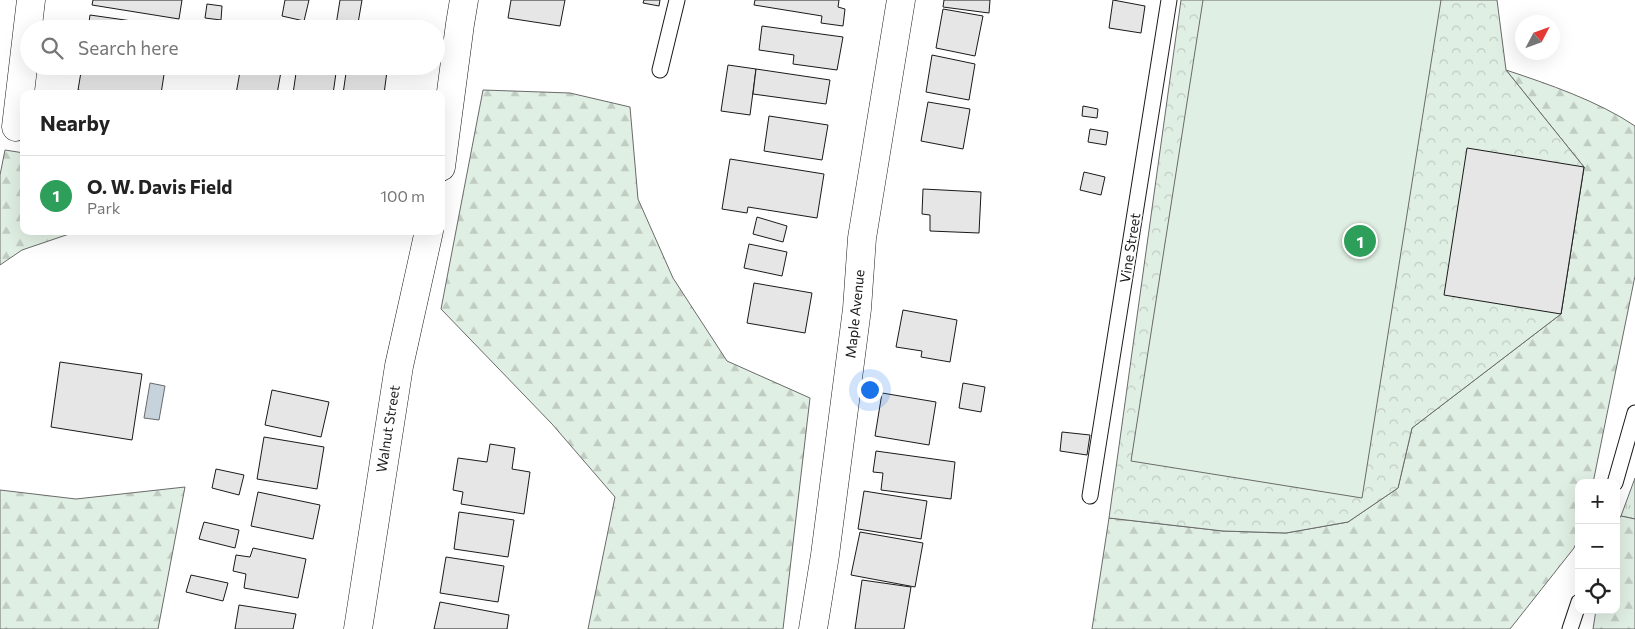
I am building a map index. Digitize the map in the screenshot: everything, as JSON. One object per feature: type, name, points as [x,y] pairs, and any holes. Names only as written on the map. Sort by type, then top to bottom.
[{"type":"street","points":[[28,20],[31,0]]},
{"type":"street","points":[[445,137],[464,0]]},
{"type":"street","name":"Maple Avenue","points":[[812,629],[825,555],[857,309],[862,238],[901,0]]},
{"type":"street","points":[[13,126],[20,75]]},
{"type":"street","name":"Walnut Street","points":[[358,629],[399,366],[428,235]]},
{"type":"lane","points":[[660,70],[677,0]]},
{"type":"lane","name":"Vine Street","points":[[1090,496],[1169,0]]},
{"type":"lane","points":[[1616,479],[1635,413]]},
{"type":"lane","points":[[1570,629],[1575,614]]},
{"type":"green space","points":[[1181,0],[1497,0],[1506,70],[1584,167],[1561,314],[1412,428],[1398,488],[1348,522],[1286,533],[1223,531],[1109,518]]},
{"type":"green space","points":[[1203,0],[1441,0],[1362,498],[1131,461]]},
{"type":"green space","points":[[1506,70],[1556,87],[1589,101],[1635,126],[1635,276],[1594,479],[1575,479],[1575,546],[1510,629],[1092,629],[1109,518],[1223,531],[1286,533],[1348,522],[1398,488],[1412,428],[1561,314],[1584,167]]},
{"type":"green space","points":[[483,90],[570,93],[630,107],[638,199],[673,278],[727,361],[810,398],[783,629],[588,629],[615,497],[552,424],[441,309]]},
{"type":"green space","points":[[5,150],[20,152],[20,235],[66,235],[22,250],[0,265],[0,175]]},
{"type":"green space","points":[[1635,478],[1635,519],[1621,516]]},
{"type":"green space","points":[[185,487],[158,629],[0,629],[0,490],[76,499]]},
{"type":"green space","points":[[1620,517],[1635,519],[1635,629],[1593,629],[1595,614],[1620,614]]},
{"type":"shaded area","points":[[150,383],[165,386],[159,420],[144,418]]},
{"type":"building","points":[[93,0],[182,0],[179,19],[92,5]]},
{"type":"building","points":[[285,0],[309,0],[304,20],[282,16]]},
{"type":"building","points":[[340,0],[362,0],[359,20],[337,20]]},
{"type":"building","points":[[511,0],[565,0],[560,26],[508,18]]},
{"type":"building","points":[[644,0],[660,0],[659,6],[643,3]]},
{"type":"building","points":[[755,0],[839,0],[838,7],[845,9],[843,26],[821,23],[822,16],[754,5]]},
{"type":"building","points":[[944,0],[990,0],[989,13],[943,7]]},
{"type":"building","points":[[1113,0],[1145,6],[1141,33],[1109,28]]},
{"type":"building","points":[[207,4],[222,6],[221,20],[205,18]]},
{"type":"building","points":[[943,9],[983,16],[975,56],[936,48]]},
{"type":"building","points":[[90,15],[125,20],[89,20]]},
{"type":"building","points":[[762,26],[843,37],[837,70],[793,64],[794,55],[759,50]]},
{"type":"building","points":[[932,55],[975,64],[969,100],[926,92]]},
{"type":"building","points":[[728,65],[756,69],[750,115],[721,111]]},
{"type":"building","points":[[756,69],[830,80],[826,104],[753,94]]},
{"type":"building","points":[[80,75],[164,75],[162,90],[78,90]]},
{"type":"building","points":[[239,75],[280,75],[278,90],[237,90]]},
{"type":"building","points":[[296,75],[336,75],[334,90],[294,90]]},
{"type":"building","points":[[346,75],[386,75],[385,90],[344,90]]},
{"type":"building","points":[[928,102],[970,109],[963,149],[921,141]]},
{"type":"building","points":[[1083,106],[1098,109],[1097,118],[1082,116]]},
{"type":"building","points":[[769,116],[828,125],[822,160],[764,151]]},
{"type":"building","points":[[1090,129],[1108,132],[1106,145],[1088,142]]},
{"type":"building","points":[[1467,148],[1584,167],[1561,314],[1444,295]]},
{"type":"building","points":[[730,159],[824,174],[817,218],[748,207],[747,213],[722,209]]},
{"type":"building","points":[[1084,172],[1105,177],[1101,195],[1080,190]]},
{"type":"building","points":[[923,189],[981,192],[979,233],[930,231],[930,215],[922,214]]},
{"type":"building","points":[[757,217],[787,226],[783,242],[753,234]]},
{"type":"building","points":[[749,244],[787,252],[782,276],[744,268]]},
{"type":"building","points":[[754,283],[812,293],[805,333],[747,323]]},
{"type":"building","points":[[903,310],[957,320],[950,362],[921,357],[922,351],[896,347]]},
{"type":"building","points":[[60,362],[142,374],[132,440],[51,427]]},
{"type":"building","points":[[963,383],[985,387],[981,412],[959,408]]},
{"type":"building","points":[[272,390],[329,402],[321,437],[265,425]]},
{"type":"building","points":[[882,393],[936,402],[929,445],[875,436]]},
{"type":"building","points":[[1062,432],[1090,435],[1087,455],[1060,451]]},
{"type":"building","points":[[264,437],[324,447],[317,489],[257,479]]},
{"type":"building","points":[[490,444],[515,448],[512,469],[530,472],[524,514],[461,504],[463,492],[453,490],[458,458],[487,462]]},
{"type":"building","points":[[876,451],[955,462],[951,499],[881,490],[883,473],[873,472]]},
{"type":"building","points":[[216,469],[244,475],[239,495],[212,488]]},
{"type":"building","points":[[864,491],[927,501],[921,539],[858,529]]},
{"type":"building","points":[[258,492],[320,505],[313,539],[251,526]]},
{"type":"building","points":[[459,512],[514,520],[508,557],[454,549]]},
{"type":"building","points":[[204,522],[239,530],[235,548],[199,539]]},
{"type":"building","points":[[860,532],[923,543],[915,587],[851,575]]},
{"type":"building","points":[[253,548],[306,559],[298,598],[244,588],[246,574],[233,571],[236,555],[250,557]]},
{"type":"building","points":[[446,557],[504,566],[498,602],[440,593]]},
{"type":"building","points":[[191,575],[228,583],[223,601],[186,592]]},
{"type":"building","points":[[862,580],[911,587],[904,629],[855,629]]},
{"type":"building","points":[[440,602],[509,615],[507,629],[434,629]]},
{"type":"building","points":[[239,605],[296,614],[293,629],[235,629]]},
{"type":"place","name":"O. W. Davis Field","points":[[1360,241]]}]
